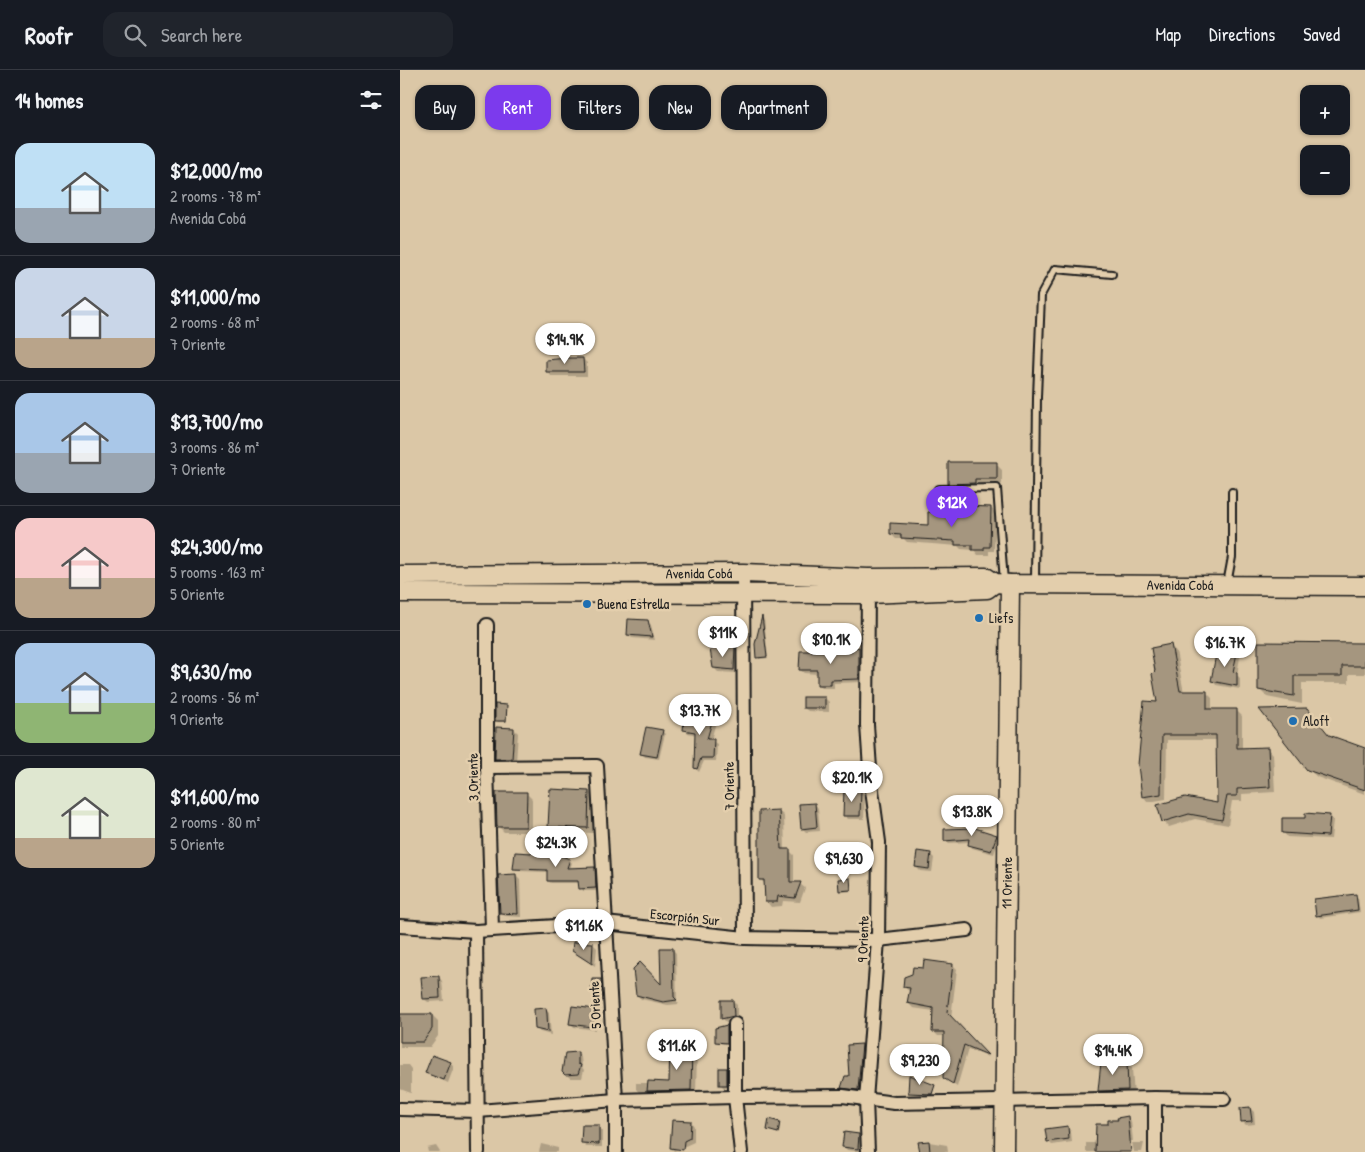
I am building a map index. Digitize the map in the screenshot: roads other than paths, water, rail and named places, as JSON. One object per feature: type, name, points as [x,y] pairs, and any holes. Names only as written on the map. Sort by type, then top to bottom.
[{"type":"main road","name":"Avenida Cobá","points":[[400,575],[743,573],[868,586]]},
{"type":"main road","name":"Avenida Cobá","points":[[400,593],[742,592],[868,586],[986,577],[1003,583],[1035,584],[1365,586]]},
{"type":"main road","name":"11 Oriente","points":[[1003,583],[1004,1152]]},
{"type":"street","name":"7 Oriente","points":[[743,573],[745,938]]},
{"type":"street","name":"9 Oriente","points":[[868,586],[868,725],[871,783],[879,842],[878,940],[866,1100],[868,1152]]},
{"type":"street","name":"3 Oriente","points":[[487,625],[492,929]]},
{"type":"street","name":"5 Oriente","points":[[488,767],[597,766],[616,1100],[616,1152]]},
{"type":"street","name":"Escorpión Sur","points":[[400,926],[476,931],[605,923],[745,938],[878,940],[968,930]]},
{"type":"street","points":[[476,931],[478,1152]]},
{"type":"street","points":[[735,1024],[735,1097],[741,1152]]},
{"type":"street","points":[[400,1109],[478,1111],[616,1100],[735,1097],[843,1096],[894,1102],[1155,1098],[1224,1099]]},
{"type":"street","points":[[1155,1098],[1155,1152]]},
{"type":"lane","points":[[1035,584],[1037,397],[1041,295],[1055,269],[1112,274]]},
{"type":"lane","points":[[938,489],[997,488],[1003,583]]},
{"type":"lane","points":[[1227,585],[1232,557],[1232,492]]},
{"type":"place","name":"Buena Estrella","points":[[587,604]]},
{"type":"place","name":"Liefs","points":[[979,618]]},
{"type":"place","name":"Aloft","points":[[1293,721]]}]
